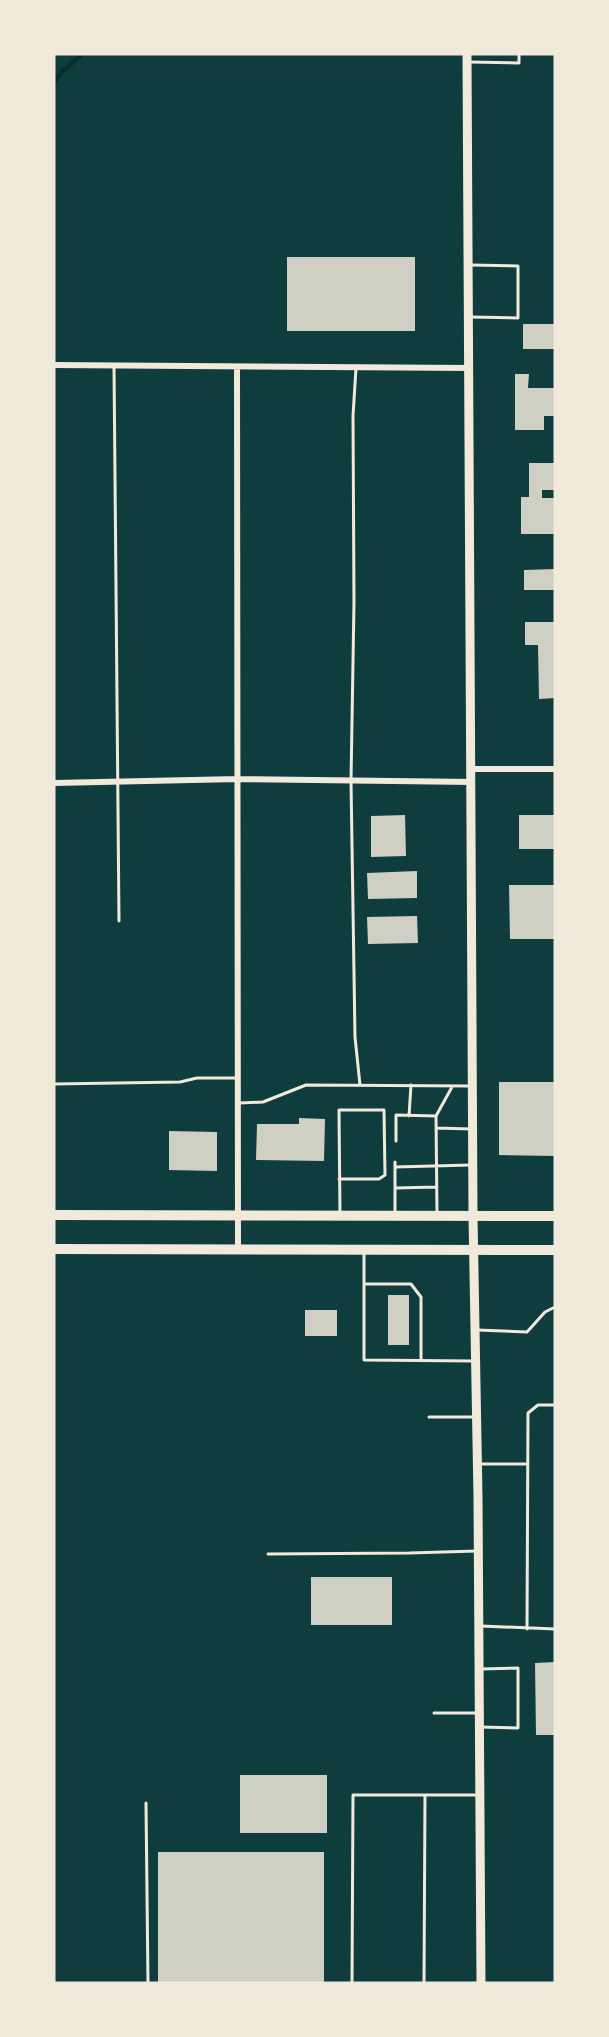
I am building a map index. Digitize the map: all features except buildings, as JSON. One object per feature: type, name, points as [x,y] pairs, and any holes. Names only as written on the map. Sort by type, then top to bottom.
[{"type":"main road","points":[[467,58],[473,1216],[479,1551],[481,1983]]},
{"type":"main road","points":[[54,1215],[555,1216]]},
{"type":"main road","points":[[54,1249],[555,1250]]},
{"type":"street","points":[[54,365],[469,368]]},
{"type":"street","points":[[237,367],[238,1250]]},
{"type":"street","points":[[471,769],[555,769]]},
{"type":"street","points":[[54,783],[238,779],[472,782]]},
{"type":"lane","points":[[467,58],[519,63],[519,54]]},
{"type":"lane","points":[[469,265],[518,266],[518,318],[469,317]]},
{"type":"lane","points":[[114,366],[119,921]]},
{"type":"lane","points":[[356,368],[353,416],[354,602],[351,781],[355,1037],[360,1085]]},
{"type":"lane","points":[[54,1084],[180,1082],[197,1078],[238,1078]]},
{"type":"lane","points":[[238,1103],[263,1102],[306,1085],[473,1086]]},
{"type":"lane","points":[[409,1116],[411,1085]]},
{"type":"lane","points":[[437,1216],[436,1116],[453,1086]]},
{"type":"lane","points":[[339,1179],[379,1179],[385,1175],[384,1110],[339,1110],[339,1179],[340,1216]]},
{"type":"lane","points":[[396,1141],[396,1115],[436,1116]]},
{"type":"lane","points":[[436,1128],[473,1129]]},
{"type":"lane","points":[[395,1216],[395,1164],[437,1167],[473,1165]]},
{"type":"lane","points":[[396,1188],[437,1187]]},
{"type":"lane","points":[[364,1250],[364,1360],[475,1361]]},
{"type":"lane","points":[[364,1284],[411,1284],[421,1297],[421,1361]]},
{"type":"lane","points":[[475,1330],[527,1332],[545,1312],[555,1307]]},
{"type":"lane","points":[[527,1629],[528,1413],[538,1405],[555,1405]]},
{"type":"lane","points":[[429,1417],[476,1417]]},
{"type":"lane","points":[[478,1464],[526,1464]]},
{"type":"lane","points":[[268,1554],[479,1551]]},
{"type":"lane","points":[[479,1626],[555,1629]]},
{"type":"lane","points":[[479,1669],[518,1668],[518,1728],[480,1727]]},
{"type":"lane","points":[[434,1713],[480,1713]]},
{"type":"lane","points":[[352,1983],[353,1795],[480,1795]]},
{"type":"lane","points":[[424,1983],[425,1795]]},
{"type":"lane","points":[[146,1803],[148,1983]]},
{"type":"waterway","points":[[54,82],[82,54]]}]
